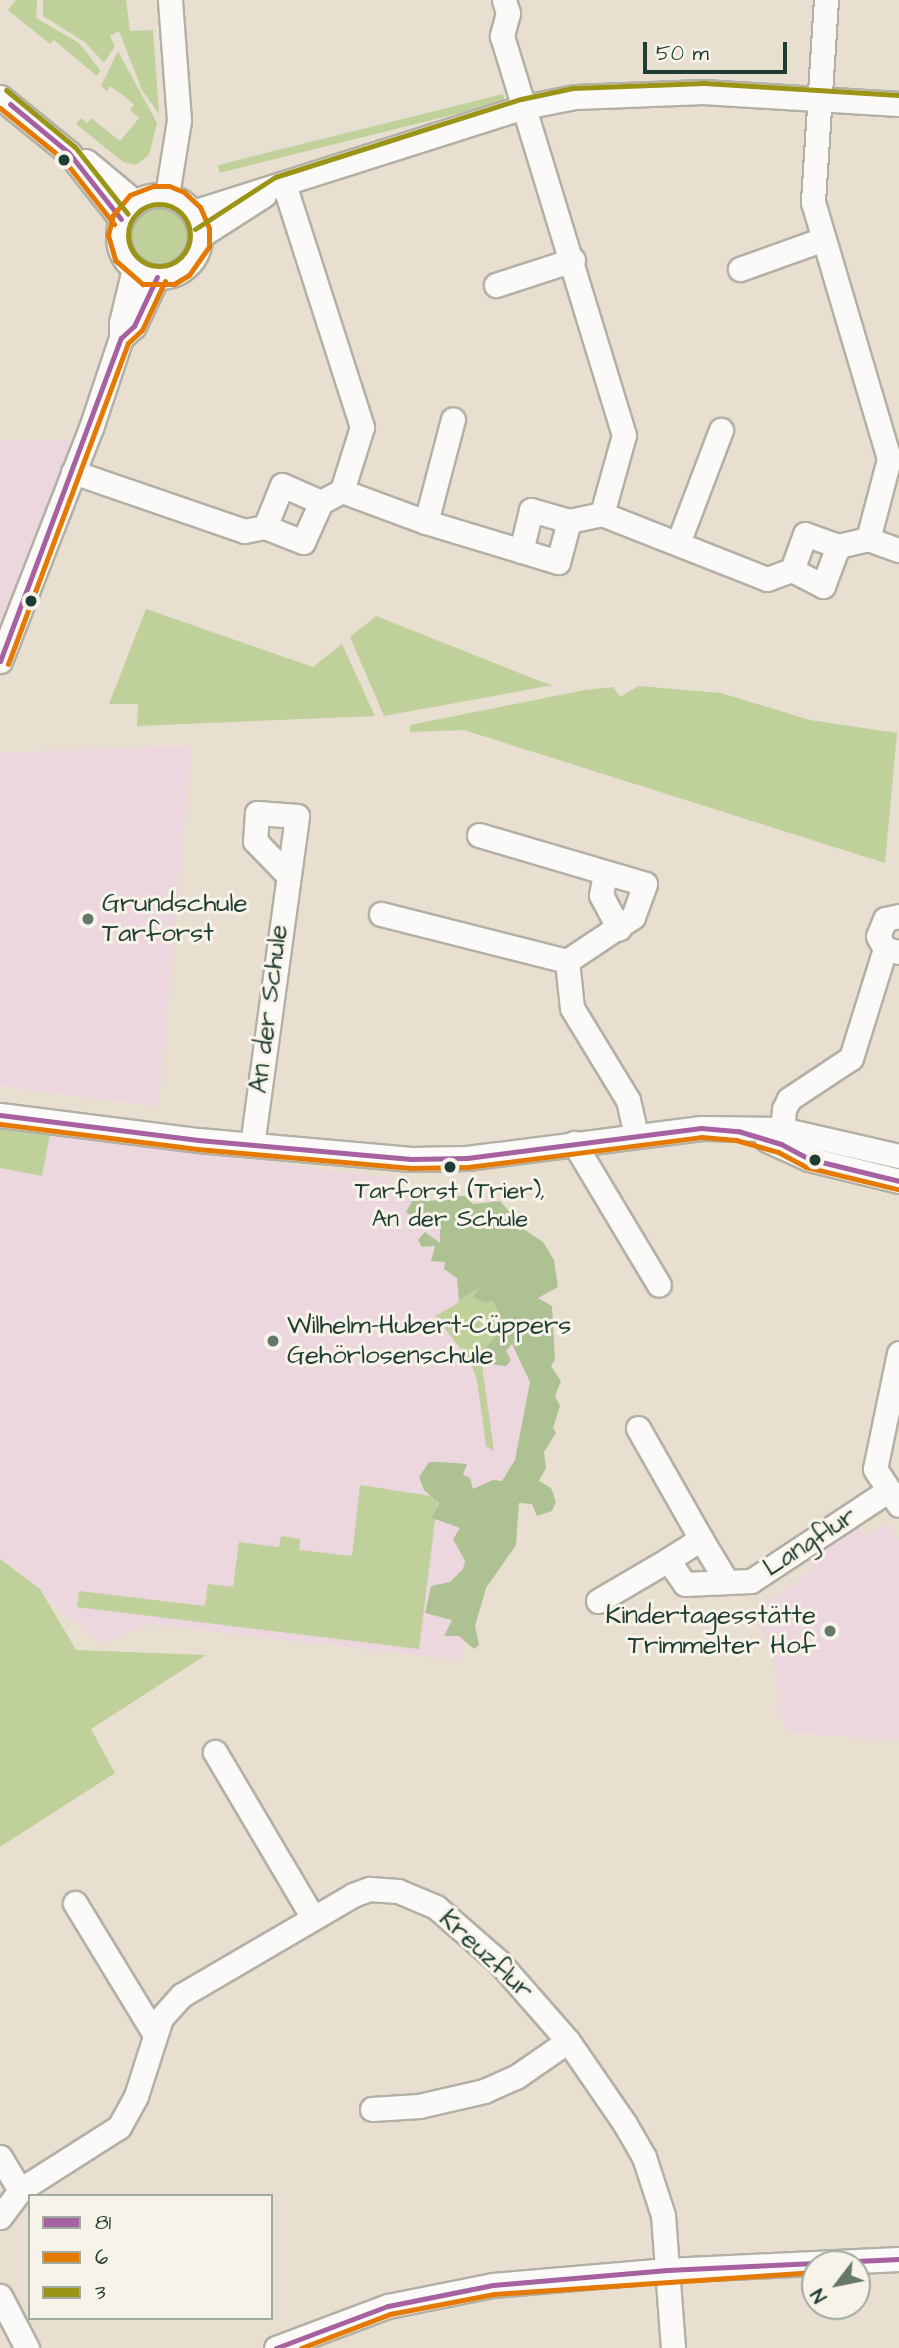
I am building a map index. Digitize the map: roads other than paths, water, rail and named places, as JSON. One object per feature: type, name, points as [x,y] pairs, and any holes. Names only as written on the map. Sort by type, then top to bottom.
[{"type":"street","points":[[167,195],[179,120],[170,0]]},
{"type":"street","points":[[504,0],[508,13],[502,36],[573,260],[624,435],[602,514]]},
{"type":"street","points":[[826,0],[813,202],[821,240],[889,459],[868,539]]},
{"type":"street","points":[[193,212],[524,107],[609,92],[653,91],[899,104]]},
{"type":"street","points":[[0,96],[69,153],[128,210]]},
{"type":"street","points":[[200,236],[281,185]]},
{"type":"street","points":[[73,472],[244,531],[265,527],[303,542],[321,502],[342,491],[362,427],[281,185]]},
{"type":"street","points":[[167,195],[193,212],[200,236],[194,258],[184,268],[157,277],[134,269],[122,255],[117,237],[128,210],[167,195]]},
{"type":"street","points":[[740,270],[821,240]]},
{"type":"street","points":[[496,285],[573,260]]},
{"type":"street","points":[[0,661],[121,338],[121,323],[134,269]]},
{"type":"street","points":[[121,338],[134,326],[157,277]]},
{"type":"street","points":[[426,522],[453,419]]},
{"type":"street","points":[[678,542],[721,430]]},
{"type":"street","points":[[265,527],[282,485],[321,502]]},
{"type":"street","points":[[342,491],[426,522],[558,562],[569,521]]},
{"type":"street","points":[[521,551],[531,510],[569,521],[602,514],[766,579],[792,570],[823,586],[838,546]]},
{"type":"street","points":[[792,570],[805,534],[838,546],[868,539],[899,550]]},
{"type":"street","points":[[381,914],[567,961],[634,918],[645,884],[479,835]]},
{"type":"street","name":"An der Schule","points":[[252,1145],[286,873]]},
{"type":"street","points":[[606,873],[601,895],[619,929]]},
{"type":"street","points":[[781,1137],[789,1099],[851,1058],[892,950],[878,936],[881,924],[899,916]]},
{"type":"street","points":[[567,961],[572,1008],[628,1100],[636,1135]]},
{"type":"street","points":[[0,1115],[252,1145],[442,1159],[701,1128],[781,1137],[899,1156]]},
{"type":"street","points":[[781,1137],[809,1159],[899,1181]]},
{"type":"street","points":[[574,1143],[659,1285]]},
{"type":"street","name":"Langflur","points":[[668,1560],[685,1584],[751,1581],[894,1497],[875,1469],[899,1353]]},
{"type":"street","name":"Langflur","points":[[638,1428],[727,1582]]},
{"type":"street","points":[[598,1601],[701,1539]]},
{"type":"street","points":[[215,1752],[312,1916]]},
{"type":"street","name":"Kreuzflur","points":[[0,2217],[20,2190],[119,2127],[136,2096],[154,2032],[182,1995],[312,1916],[369,1889],[398,1891],[436,1907],[491,1954],[568,2041],[604,2089],[644,2157],[663,2215],[673,2348]]},
{"type":"street","points":[[75,1903],[154,2032]]},
{"type":"street","points":[[372,2109],[419,2106],[484,2091],[516,2077],[568,2041]]},
{"type":"street","points":[[0,2157],[20,2190]]},
{"type":"street","points":[[276,2348],[369,2311],[430,2295],[536,2280],[667,2270],[899,2259]]},
{"type":"street","points":[[0,2296],[27,2348]]},
{"type":"place","name":"Grundschule Tarforst","points":[[88,919]]},
{"type":"place","name":"Tarforst (Trier), An der Schule","points":[[450,1167]]},
{"type":"place","name":"Wilhelm-Hubert-Cüppers Gehörlosenschule","points":[[273,1341]]},
{"type":"place","name":"Kindertagesstätte Trimmelter Hof","points":[[830,1631]]}]
